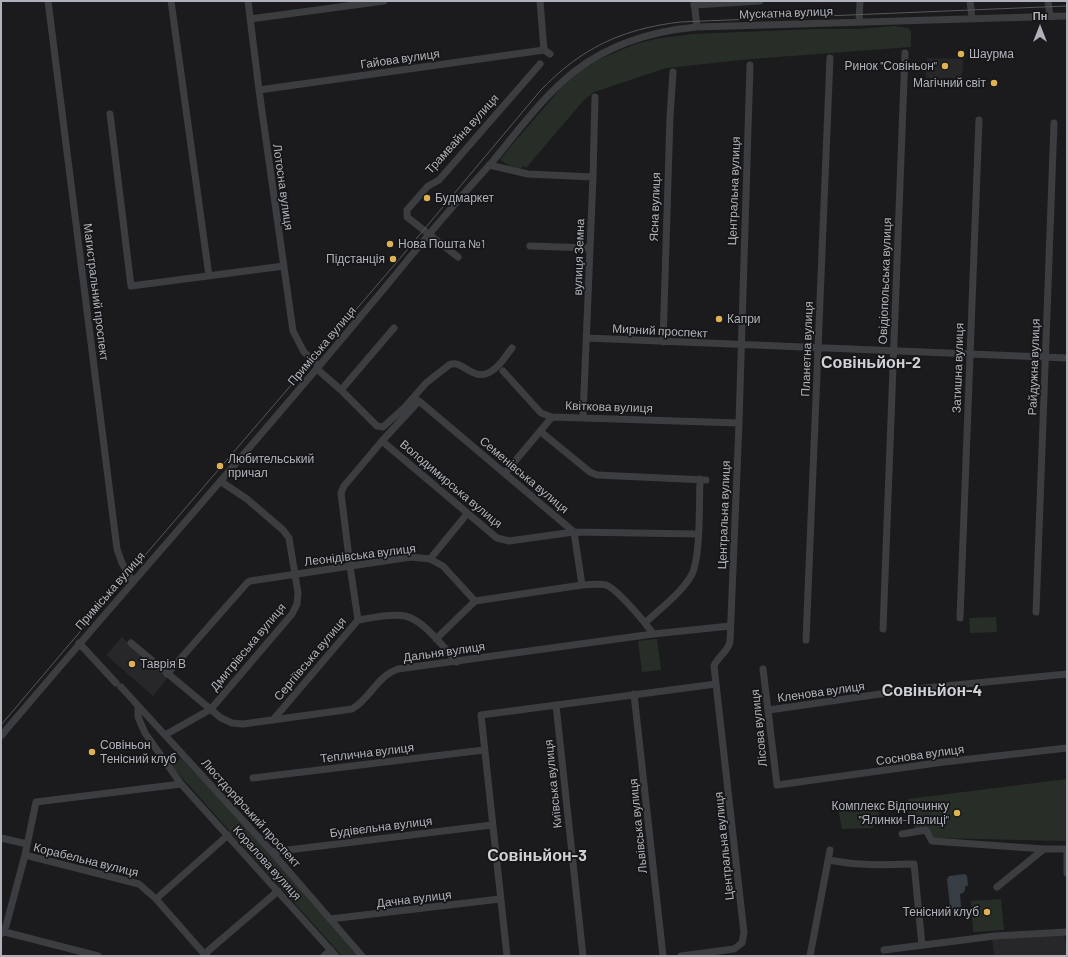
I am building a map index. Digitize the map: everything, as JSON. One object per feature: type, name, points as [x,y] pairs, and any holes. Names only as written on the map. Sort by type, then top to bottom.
[{"type":"street","name":"Магистральний проспект","points":[[48,1],[117,549],[122,563],[133,582]]},
{"type":"street","points":[[171,1],[209,276]]},
{"type":"street","name":"Лотосна вулиця","points":[[248,1],[293,331],[304,352],[318,368],[377,426],[383,427],[405,407],[426,383],[450,365],[456,364],[475,374],[485,375],[497,368],[512,348]]},
{"type":"street","points":[[250,19],[384,1]]},
{"type":"street","name":"Гайова вулиця","points":[[259,90],[547,52],[540,1]]},
{"type":"street","points":[[697,27],[694,3],[760,1]]},
{"type":"street","points":[[859,22],[860,1]]},
{"type":"street","points":[[970,1],[972,18]]},
{"type":"street","points":[[1048,1],[1050,16]]},
{"type":"street","name":"Мускатна вулиця","points":[[697,27],[1067,16]]},
{"type":"street","name":"Приміська вулиця","points":[[1,736],[79,643],[318,368],[544,100],[577,69],[606,52],[631,41],[671,29],[697,27]]},
{"type":"street","name":"Овідіопольська вулиця","points":[[883,629],[905,53]]},
{"type":"street","name":"Планетна вулиця","points":[[806,640],[830,58]]},
{"type":"street","name":"Трамвайна вулиця","points":[[429,235],[407,217],[407,210],[428,186],[439,180],[540,64]]},
{"type":"street","name":"Центральна вулиця","points":[[729,953],[742,943],[744,933],[714,666],[728,647],[730,626],[739,422],[740,346],[750,65]]},
{"type":"street","name":"Ясна вулиця","points":[[663,342],[670,117],[674,72]]},
{"type":"street","name":"вулиця Земна","points":[[583,417],[595,97]]},
{"type":"street","points":[[110,114],[131,286],[284,266]]},
{"type":"street","name":"Затишна вулиця","points":[[960,618],[979,120]]},
{"type":"street","name":"Райдужна вулиця","points":[[1036,612],[1054,123]]},
{"type":"street","points":[[489,165],[528,174],[593,176]]},
{"type":"street","points":[[429,235],[458,257]]},
{"type":"street","points":[[530,246],[590,248]]},
{"type":"street","points":[[341,390],[394,328]]},
{"type":"street","name":"Мирний проспект","points":[[587,338],[740,346],[970,353],[1067,358]]},
{"type":"street","points":[[502,370],[541,413],[552,417]]},
{"type":"street","name":"Сергіївська вулиця","points":[[273,720],[358,620],[341,493],[344,486],[382,441],[419,401]]},
{"type":"street","name":"Семенівська вулиця","points":[[419,401],[574,532]]},
{"type":"street","name":"Квіткова вулиця","points":[[505,473],[541,432],[552,417],[739,422]]},
{"type":"street","points":[[541,432],[590,472],[597,475],[703,480],[696,561],[691,576],[646,622]]},
{"type":"street","name":"Володимирська вулиця","points":[[382,441],[467,514],[497,538],[505,541],[574,532],[698,534]]},
{"type":"street","name":"Дмитрівська вулиця","points":[[165,735],[211,709],[292,614],[297,604],[298,598],[290,542],[286,534],[247,499],[220,481]]},
{"type":"street","points":[[430,559],[467,514]]},
{"type":"street","points":[[574,532],[582,585]]},
{"type":"street","name":"Леонідівська вулиця","points":[[167,674],[247,583],[255,579],[411,558],[430,559],[443,566],[475,602]]},
{"type":"street","points":[[436,639],[475,602],[582,585],[601,584],[610,587],[646,622],[653,634]]},
{"type":"street","points":[[358,620],[405,616],[418,623],[436,639],[457,662]]},
{"type":"street","name":"Дальня вулиця","points":[[131,643],[220,718],[232,723],[243,724],[352,709],[358,706],[382,678],[398,669],[653,634],[730,626]]},
{"type":"street","name":"Люстдорфський проспект","points":[[79,643],[272,852],[362,956]]},
{"type":"street","name":"Лісова вулиця","points":[[763,669],[769,710],[776,785]]},
{"type":"street","name":"Кленова вулиця","points":[[769,710],[915,689],[1067,674]]},
{"type":"street","points":[[507,956],[480,715],[716,684]]},
{"type":"street","name":"Львівська вулиця","points":[[634,694],[664,956]]},
{"type":"street","name":"Київська вулиця","points":[[556,705],[583,956]]},
{"type":"street","name":"Коралова вулиця","points":[[138,707],[138,717],[145,733],[181,784],[333,953]]},
{"type":"street","name":"Соснова вулиця","points":[[776,785],[944,762],[1067,748]]},
{"type":"street","name":"Теплична вулиця","points":[[253,778],[484,750]]},
{"type":"street","points":[[93,955],[2,932],[6,926],[25,856],[36,802],[181,784]]},
{"type":"street","name":"Будівельна вулиця","points":[[272,852],[492,825]]},
{"type":"street","points":[[902,834],[926,830],[932,841],[1067,850],[1067,873]]},
{"type":"street","points":[[156,899],[228,835]]},
{"type":"street","points":[[1,838],[27,844]]},
{"type":"street","points":[[997,887],[1044,849]]},
{"type":"street","points":[[810,956],[830,850]]},
{"type":"street","name":"Корабельна вулиця","points":[[25,856],[139,884],[156,899],[206,956]]},
{"type":"street","points":[[828,860],[851,865],[870,866],[914,864],[922,945]]},
{"type":"street","points":[[206,956],[208,951],[278,891]]},
{"type":"street","name":"Дачна вулиця","points":[[330,920],[500,899]]},
{"type":"street","points":[[884,950],[994,936],[1067,932],[1067,936]]},
{"type":"street","points":[[324,956],[333,953]]},
{"type":"street","points":[[681,956],[729,953]]},
{"type":"shaded area","points":[[894,26],[908,28],[911,31],[911,47],[751,59],[666,68],[594,92],[584,100],[526,168],[524,166],[520,169],[510,166],[500,160],[567,81],[581,70],[598,60],[633,45],[655,39],[692,34],[816,29],[859,29]]},
{"type":"shaded area","name":"Ринок \"Совіньон\"","points":[[927,58],[963,59],[962,79],[926,78]]},
{"type":"shaded area","points":[[996,617],[997,632],[970,633],[969,618]]},
{"type":"shaded area","points":[[122,637],[168,678],[153,696],[106,655]]},
{"type":"shaded area","points":[[657,639],[661,670],[642,672],[638,641]]},
{"type":"shaded area","points":[[181,758],[250,831],[357,956],[342,956],[175,770],[172,766]]},
{"type":"shaded area","points":[[1067,779],[1066,841],[934,838],[927,827],[915,830],[912,819],[908,818],[908,799]]},
{"type":"shaded area","points":[[879,802],[879,816],[874,816],[873,828],[842,829],[838,809]]},
{"type":"shaded area","points":[[942,803],[947,803],[948,814],[946,815],[942,814]]},
{"type":"shaded area","points":[[965,874],[967,876],[968,885],[965,887],[963,893],[960,894],[960,909],[952,909],[950,907],[947,879],[949,876]]},
{"type":"shaded area","name":"Тенісний клуб","points":[[1001,899],[1004,930],[973,932],[971,901]]},
{"type":"shaded area","points":[[1064,933],[1067,956],[994,956],[992,938]]},
{"type":"tram line","points":[[1,725],[396,263],[540,91],[555,76],[587,52],[604,43],[639,30],[680,22],[1067,6]]},
{"type":"place","name":"Шаурма","points":[[961,54]]},
{"type":"place","name":"Ринок \"Совіньон\"","points":[[945,66]]},
{"type":"place","name":"Магічний світ","points":[[994,83]]},
{"type":"place","name":"Будмаркет","points":[[427,198]]},
{"type":"place","name":"Нова Пошта №1","points":[[390,244]]},
{"type":"place","name":"Підстанція","points":[[393,259]]},
{"type":"place","name":"Капри","points":[[719,319]]},
{"type":"place","name":"Любительський причал","points":[[220,466]]},
{"type":"place","name":"Таврія В","points":[[132,664]]},
{"type":"place","name":"Совіньон Тенісний клуб","points":[[92,752]]},
{"type":"place","name":"Комплекс Відпочинку \"Ялинки-Палиці\"","points":[[957,813]]},
{"type":"place","name":"Тенісний клуб","points":[[987,912]]},
{"type":"district","name":"Совіньйон-2","points":[[871,363]]},
{"type":"district","name":"Совіньйон-4","points":[[932,691]]},
{"type":"district","name":"Совіньйон-3","points":[[537,856]]}]
